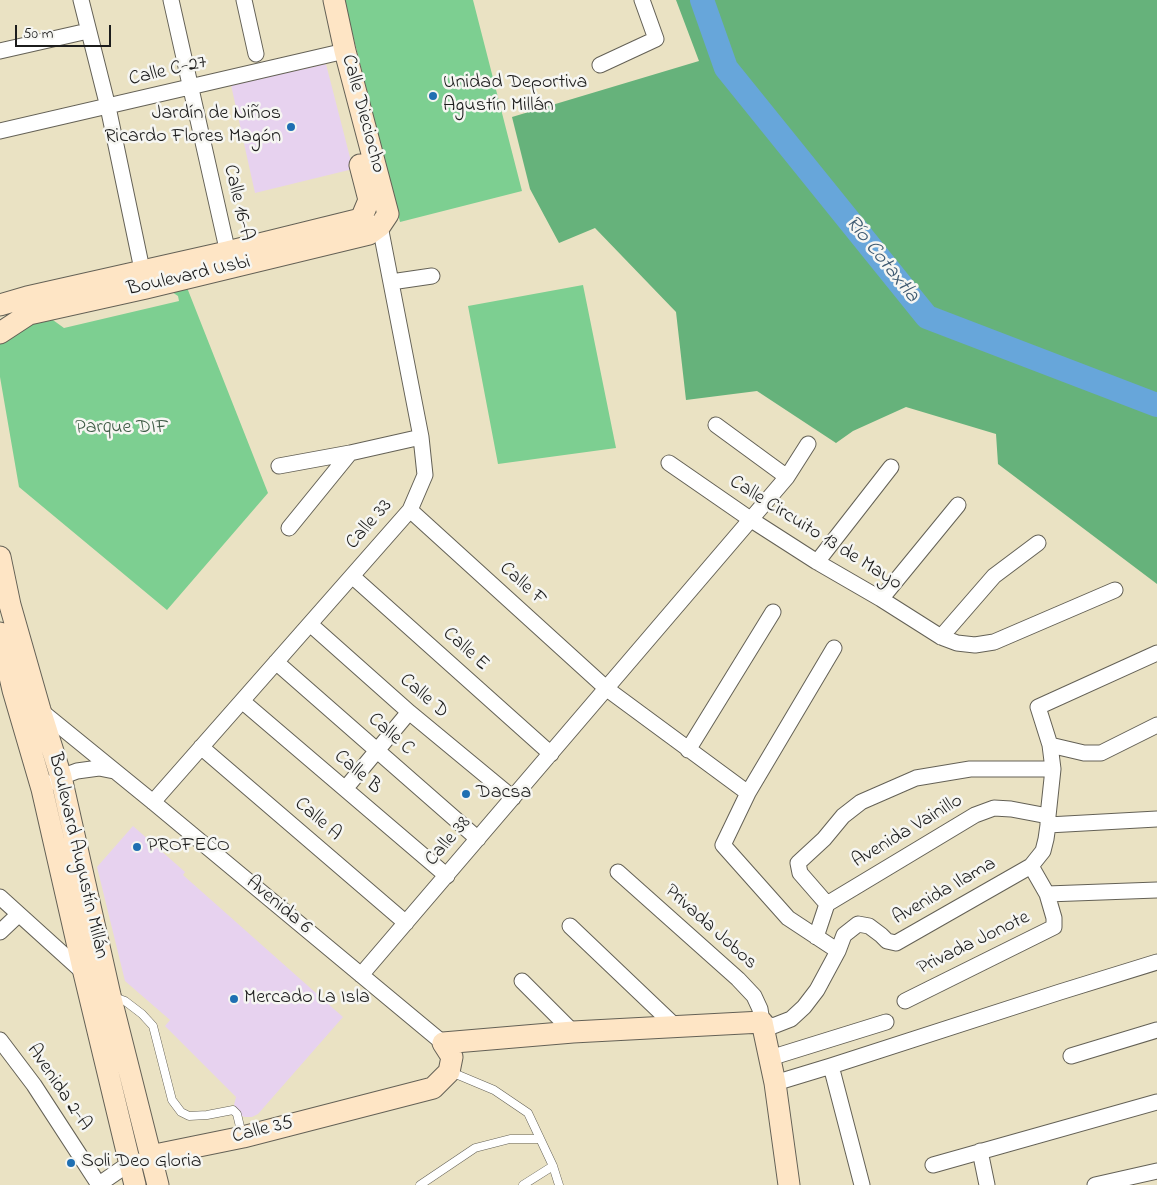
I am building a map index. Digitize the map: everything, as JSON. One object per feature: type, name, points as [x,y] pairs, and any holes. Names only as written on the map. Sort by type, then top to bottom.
[{"type":"street","points":[[81,0],[108,106],[144,279]]},
{"type":"street","name":"Calle 16-A","points":[[171,0],[229,260]]},
{"type":"street","points":[[244,0],[256,54]]},
{"type":"street","name":"Calle Dieciocho","points":[[319,0],[338,53]]},
{"type":"street","name":"Calle Dieciocho","points":[[334,0],[338,53],[369,200],[370,222]]},
{"type":"street","points":[[600,65],[656,39],[642,0]]},
{"type":"street","points":[[0,51],[88,31]]},
{"type":"street","name":"Calle C-27","points":[[0,131],[338,53]]},
{"type":"street","name":"Boulevard Usbi","points":[[0,305],[27,297],[144,279],[229,260],[370,222]]},
{"type":"street","name":"Calle 33","points":[[154,802],[410,510],[425,475],[421,437],[391,282],[370,222]]},
{"type":"street","points":[[391,282],[432,276]]},
{"type":"street","name":"Boulevard Usbi","points":[[0,333],[30,314],[144,279]]},
{"type":"street","points":[[716,425],[787,477]]},
{"type":"street","points":[[279,466],[350,454],[421,437]]},
{"type":"street","name":"Calle 38","points":[[361,975],[787,477],[808,444]]},
{"type":"street","points":[[289,528],[350,454]]},
{"type":"street","name":"Calle Circuito 13 de Mayo","points":[[669,463],[750,520],[817,562],[941,637],[957,643],[975,645],[994,642],[1115,590]]},
{"type":"street","points":[[817,562],[891,467]]},
{"type":"street","points":[[881,599],[958,505]]},
{"type":"street","name":"Calle F","points":[[410,510],[607,689],[748,793]]},
{"type":"street","points":[[941,637],[994,576],[1038,544]]},
{"type":"street","name":"Boulevard Augustín Millán","points":[[0,557],[5,604],[61,777],[110,995],[140,1159],[135,1185]]},
{"type":"street","name":"Calle E","points":[[352,576],[551,754]]},
{"type":"street","points":[[688,750],[773,612]]},
{"type":"street","name":"Calle D","points":[[310,624],[409,712],[513,798]]},
{"type":"street","name":"Boulevard Augustín Millán","points":[[0,633],[6,684],[42,789],[84,973],[140,1159]]},
{"type":"street","points":[[449,1072],[452,1057],[443,1043],[675,1026],[762,1022],[772,1026],[791,1019],[804,1007],[817,990],[838,952],[788,918],[723,845],[748,793],[834,648]]},
{"type":"street","points":[[1157,653],[1038,707],[1050,745],[1053,769],[1046,839],[1043,851],[1031,866],[1047,894],[1157,890]]},
{"type":"street","name":"Calle C","points":[[276,662],[478,839]]},
{"type":"street","name":"Avenida 6","points":[[6,684],[154,802],[443,1043]]},
{"type":"street","name":"Calle B","points":[[242,701],[447,876]]},
{"type":"street","points":[[345,789],[409,712]]},
{"type":"street","points":[[1050,745],[1084,753],[1101,753],[1157,725]]},
{"type":"street","name":"Calle A","points":[[201,748],[406,923]]},
{"type":"street","points":[[42,789],[61,777],[77,771],[99,768],[116,771]]},
{"type":"street","points":[[816,937],[827,904],[800,873],[798,863],[824,839],[843,816],[861,802],[916,778],[970,769],[1053,769]]},
{"type":"street","name":"Avenida Vainillo","points":[[827,904],[975,814],[994,808],[1011,808],[1048,820],[1157,819]]},
{"type":"street","name":"Avenida Ilama","points":[[838,952],[844,935],[858,924],[869,926],[886,941],[896,943],[1031,866]]},
{"type":"street","name":"Privada Jobos","points":[[618,872],[738,979],[758,1001],[762,1022]]},
{"type":"street","name":"Privada Jonote","points":[[905,1001],[1054,927],[1054,918],[1047,894]]},
{"type":"street","points":[[0,897],[84,973]]},
{"type":"street","points":[[0,932],[18,915]]},
{"type":"street","points":[[570,926],[675,1026]]},
{"type":"street","points":[[775,1083],[1050,995],[1157,965]]},
{"type":"street","points":[[522,981],[574,1032]]},
{"type":"street","points":[[762,1022],[775,1083],[789,1185]]},
{"type":"street","points":[[770,1058],[886,1022]]},
{"type":"street","points":[[1070,1056],[1157,1030]]},
{"type":"street","name":"Avenida 2-A","points":[[0,1040],[34,1085],[98,1185]]},
{"type":"street","points":[[831,1066],[862,1185]]},
{"type":"street","name":"Calle 35","points":[[98,1185],[140,1159],[243,1137],[433,1088],[449,1072]]},
{"type":"street","points":[[934,1165],[1157,1102]]},
{"type":"street","points":[[980,1151],[987,1185]]},
{"type":"street","points":[[140,1159],[158,1185]]},
{"type":"street","points":[[1095,1185],[1157,1171]]},
{"type":"lane","points":[[110,995],[125,1001],[142,1014],[153,1026],[172,1100],[181,1112],[189,1116],[233,1110],[237,1114],[243,1137]]},
{"type":"lane","points":[[449,1072],[494,1090],[528,1113],[553,1166],[559,1185]]},
{"type":"lane","points":[[420,1185],[475,1148],[510,1139],[540,1139]]},
{"type":"lane","points":[[523,1185],[553,1166]]},
{"type":"shaded area","name":"Jardín de Niños Ricardo Flores Magón","points":[[326,64],[353,169],[255,193],[231,85]]},
{"type":"shaded area","name":"Mercado La Isla","points":[[133,826],[185,872],[183,875],[343,1017],[258,1114],[252,1117],[239,1115],[234,1105],[236,1097],[165,1026],[170,1020],[125,981],[97,867]]},
{"type":"green space","name":"Unidad Deportiva Agustín Millán","points":[[344,0],[473,0],[522,191],[400,222]]},
{"type":"green space","points":[[676,0],[1157,0],[1157,584],[998,464],[996,434],[906,407],[853,431],[836,443],[757,391],[686,400],[676,312],[595,228],[559,243],[530,189],[512,117],[699,61]]},
{"type":"green space","name":"Parque DIF","points":[[184,280],[268,493],[167,610],[19,487],[0,377],[0,341],[46,315],[64,328],[179,301],[178,296],[169,290]]},
{"type":"green space","points":[[583,285],[616,448],[498,464],[468,306]]},
{"type":"waterway","name":"Río Cotaxtla","points":[[702,0],[726,68],[927,317],[1157,405]]},
{"type":"place","name":"Unidad Deportiva Agustín Millán","points":[[433,96]]},
{"type":"place","name":"Jardín de Niños Ricardo Flores Magón","points":[[291,127]]},
{"type":"place","name":"Dacsa","points":[[466,794]]},
{"type":"place","name":"PROFECO","points":[[137,847]]},
{"type":"place","name":"Mercado La Isla","points":[[234,999]]},
{"type":"place","name":"Soli Deo Gloria","points":[[71,1163]]}]
